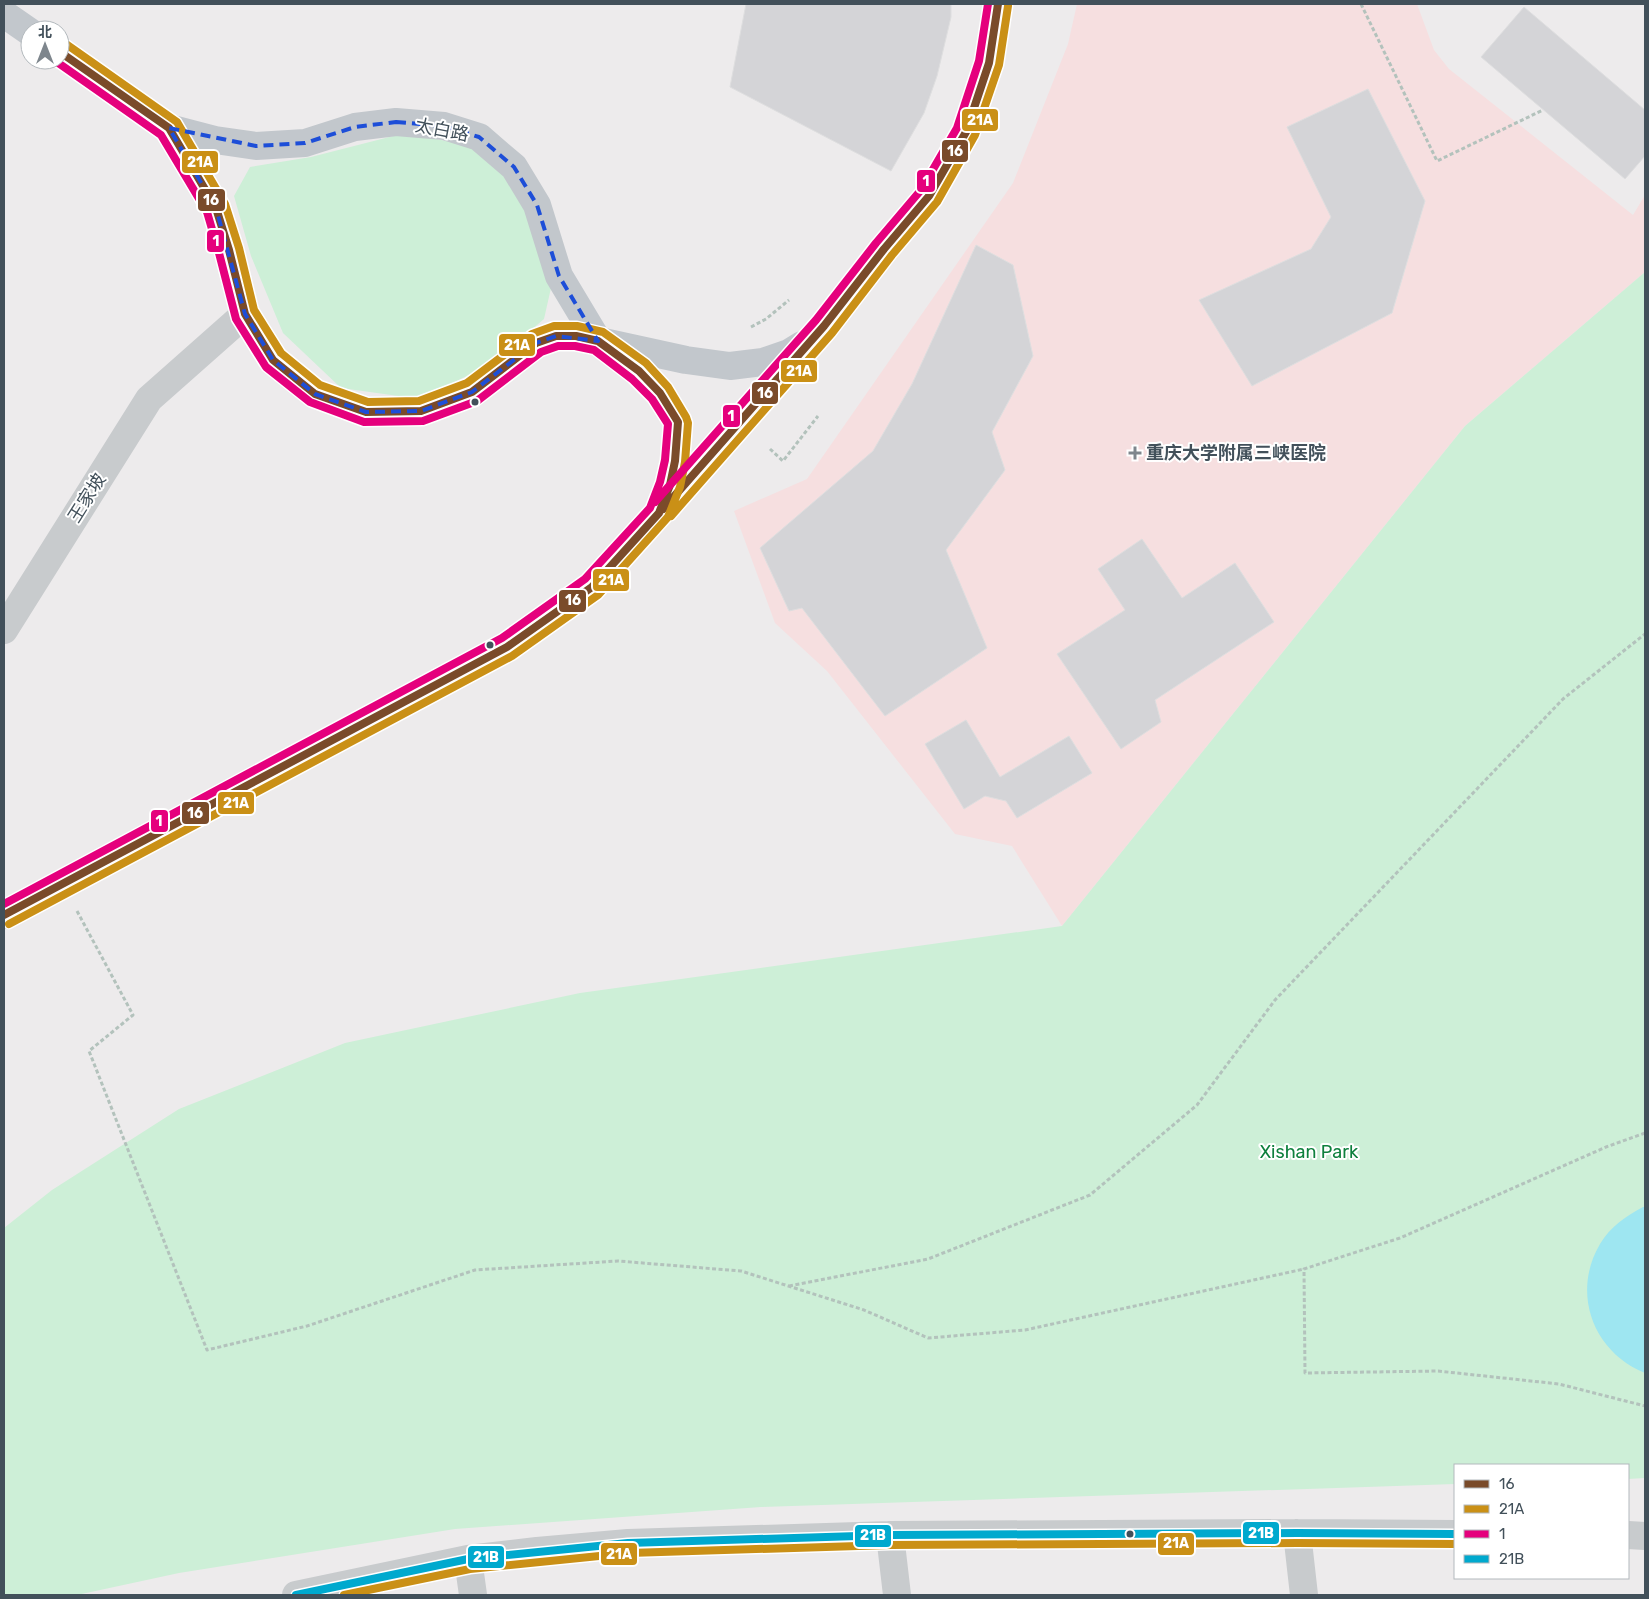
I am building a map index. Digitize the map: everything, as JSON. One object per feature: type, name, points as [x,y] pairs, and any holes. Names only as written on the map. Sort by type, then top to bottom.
[{"type":"main road","points":[[4,915],[366,724],[507,647],[592,587],[814,338],[928,196],[966,132],[989,63],[998,4]]},
{"type":"main road","points":[[4,14],[20,25]]},
{"type":"main road","name":"太白路","points":[[70,59],[170,128],[215,140],[256,146],[305,143],[355,127],[396,122],[444,126],[479,137],[514,167],[537,205],[559,276],[598,341],[639,371],[660,393],[678,422],[675,461],[670,484],[659,513]]},
{"type":"main road","name":"太白路","points":[[170,128],[216,208],[245,314],[273,360],[315,394],[366,412],[421,411],[472,392],[536,343],[556,336],[576,336],[686,360],[730,366],[763,362],[788,353],[814,338]]},
{"type":"street","name":"王家坡","points":[[4,630],[149,399],[245,314]]},
{"type":"street","points":[[1297,1533],[1304,1595]]},
{"type":"street","points":[[296,1595],[468,1559],[628,1543],[890,1535],[1454,1534]]},
{"type":"street","points":[[890,1535],[897,1595]]},
{"type":"street","points":[[1629,1536],[1645,1536]]},
{"type":"street","points":[[468,1559],[474,1595]]},
{"type":"path","points":[[1361,4],[1437,161],[1543,110]]},
{"type":"path","points":[[751,327],[766,319],[790,300]]},
{"type":"path","points":[[770,449],[783,461],[818,416]]},
{"type":"path","points":[[788,1286],[928,1259],[1090,1195],[1197,1105],[1275,1000],[1563,699],[1645,634]]},
{"type":"path","points":[[62,884],[133,1015],[89,1050],[207,1350],[307,1326],[475,1270],[618,1262],[740,1271],[864,1310],[928,1338],[1025,1330],[1304,1269],[1400,1238],[1606,1147],[1645,1133]]},
{"type":"path","points":[[1304,1269],[1305,1373],[1438,1371],[1559,1384],[1645,1406]]},
{"type":"highlighted area","points":[[396,122],[444,126],[479,137],[514,167],[537,205],[559,276],[598,341],[556,336],[536,343],[472,392],[421,411],[366,412],[315,394],[273,360],[245,314],[216,208],[169,128],[256,146],[305,143],[355,127]]},
{"type":"shaded area","name":"重庆大学附属三峡医院","points":[[1077,4],[1417,4],[1434,50],[1449,69],[1633,215],[1645,195],[1645,272],[1465,426],[1062,926],[1012,846],[955,834],[827,671],[775,623],[734,511],[807,479],[1013,183],[1068,44]]},
{"type":"green space","points":[[405,133],[467,145],[512,177],[553,279],[544,319],[493,363],[420,399],[341,388],[283,333],[251,256],[234,196],[250,167],[311,157]]},
{"type":"green space","name":"Xishan Park","points":[[1645,272],[1645,1478],[1629,1479],[1629,1464],[1454,1464],[1454,1484],[761,1507],[455,1529],[179,1573],[77,1595],[4,1595],[4,1228],[52,1190],[179,1109],[345,1043],[580,993],[1062,926],[1465,426]]},
{"type":"water","points":[[1645,1207],[1645,1373],[1627,1363],[1612,1351],[1600,1336],[1592,1319],[1588,1301],[1587,1282],[1591,1263],[1604,1238],[1619,1222]]},
{"type":"building","points":[[746,4],[951,4],[951,17],[937,76],[924,113],[891,171],[730,87]]},
{"type":"building","points":[[1524,7],[1645,110],[1645,156],[1625,179],[1481,57]]},
{"type":"building","points":[[1368,89],[1425,201],[1392,313],[1252,386],[1199,300],[1311,249],[1331,217],[1287,127]]},
{"type":"building","points":[[976,245],[1013,265],[1033,356],[992,432],[1005,470],[946,550],[987,648],[885,716],[802,608],[789,611],[760,548],[873,451],[912,384]]},
{"type":"building","points":[[1142,539],[1182,598],[1235,563],[1274,622],[1155,700],[1161,722],[1121,749],[1057,654],[1125,610],[1098,569]]},
{"type":"building","points":[[966,720],[1000,777],[1069,736],[1092,773],[1017,818],[1006,801],[985,796],[964,809],[925,744]]},
{"type":"transit line","name":"1","points":[[655,502],[816,320],[876,243],[921,190],[957,128],[979,61],[988,4]]},
{"type":"transit line","name":"16","points":[[663,509],[824,326],[884,249],[929,196],[966,132],[989,63],[998,4]]},
{"type":"transit line","name":"21A","points":[[671,516],[832,333],[892,255],[937,202],[975,135],[999,65],[1008,6]]},
{"type":"transit line","name":"21A","points":[[9,924],[512,656],[598,595],[668,517],[680,487],[685,462],[688,423],[668,387],[646,363],[603,332],[577,326],[554,326],[532,334],[467,383],[419,401],[368,402],[320,385],[281,353],[254,310],[239,248],[225,204],[177,122],[70,47]]},
{"type":"transit line","name":"16","points":[[4,915],[507,647],[592,587],[659,513],[670,485],[675,461],[678,422],[660,393],[639,371],[598,341],[576,336],[556,336],[536,343],[472,392],[421,411],[366,412],[315,394],[273,360],[245,314],[216,208],[169,128],[70,59]]},
{"type":"transit line","name":"1","points":[[4,904],[502,638],[585,579],[650,508],[660,482],[665,460],[668,424],[652,399],[632,379],[594,350],[575,346],[558,346],[541,352],[477,401],[423,421],[364,422],[310,402],[266,367],[236,319],[207,212],[161,135],[68,70]]},
{"type":"transit line","name":"21B","points":[[296,1595],[468,1559],[628,1543],[890,1535],[1454,1534]]},
{"type":"transit line","name":"21A","points":[[344,1595],[470,1569],[629,1553],[890,1545],[1454,1544]]},
{"type":"place","name":"重庆大学附属三峡医院","points":[[1135,453]]}]
